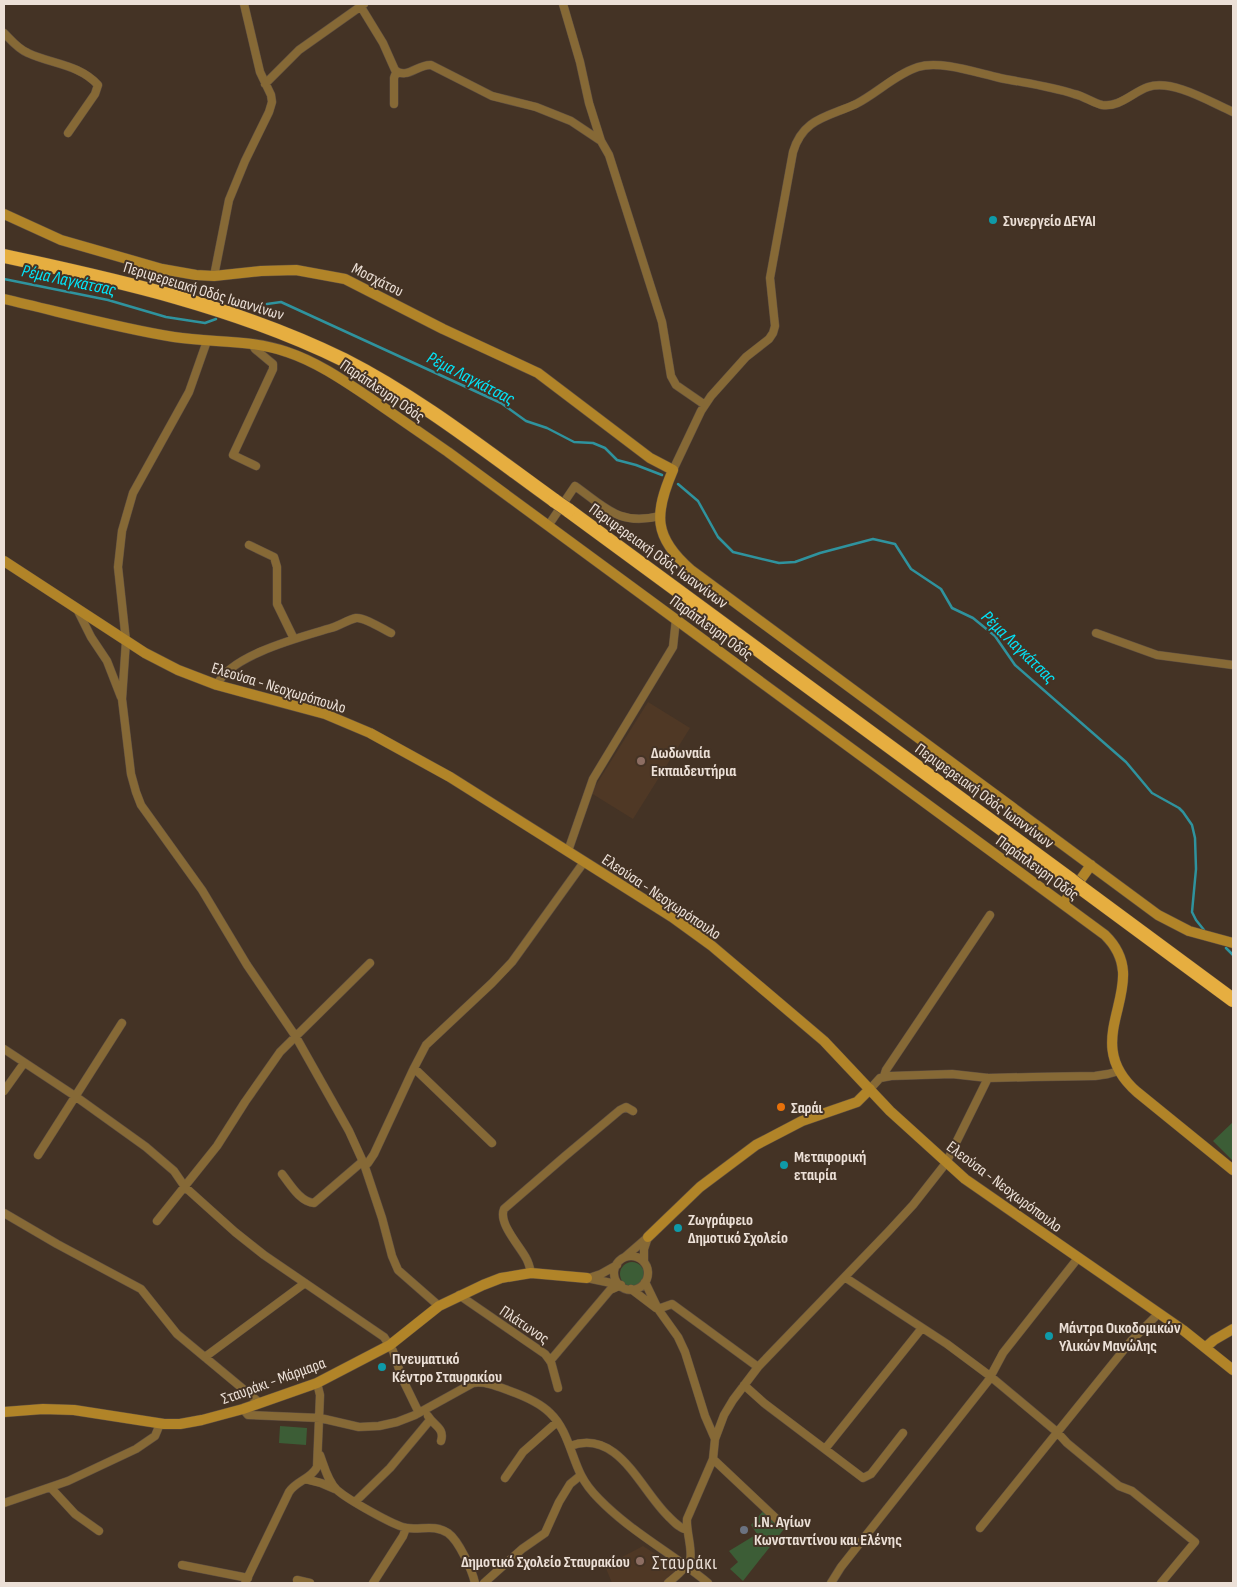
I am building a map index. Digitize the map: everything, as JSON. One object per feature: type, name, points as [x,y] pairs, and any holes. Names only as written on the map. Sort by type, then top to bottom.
[{"type":"highway","name":"Περιφερειακή Οδός Ιωαννίνων","points":[[4,256],[116,280],[228,312],[279,331],[344,360],[402,394],[456,429],[568,510],[1233,1000]]},
{"type":"street","points":[[214,276],[229,200],[271,106],[271,98],[256,58],[244,4]]},
{"type":"street","points":[[563,4],[580,62],[589,103],[659,310],[666,340],[668,367],[671,376],[676,385],[704,405]]},
{"type":"street","points":[[265,84],[299,50],[362,5],[398,73],[405,74],[426,65],[431,65],[492,96],[564,117],[601,141]]},
{"type":"street","points":[[4,33],[24,51],[66,65],[98,85],[95,94],[68,133]]},
{"type":"street","points":[[673,470],[704,405],[741,363],[769,340],[773,332],[774,322],[770,285],[771,267],[794,147],[808,126],[856,104],[911,70],[927,66],[966,70],[1064,91],[1104,105],[1116,103],[1148,87],[1165,85],[1185,91],[1233,112]]},
{"type":"street","points":[[394,104],[394,78],[395,74],[398,73]]},
{"type":"street","name":"Μοσχάτου","points":[[4,214],[61,240],[134,262],[183,273],[214,276],[261,270],[288,270],[337,276],[353,282],[422,319],[538,373],[650,458],[673,470]]},
{"type":"street","name":"Παράπλευρη Οδός","points":[[4,299],[122,327],[207,341],[252,344],[291,353],[336,376],[441,447],[1105,935],[1118,950],[1124,969],[1111,1044],[1119,1071],[1137,1092],[1233,1170]]},
{"type":"street","points":[[207,341],[189,392],[133,493],[122,531],[118,566],[126,641],[122,699],[131,774],[141,805],[202,890],[247,965],[296,1037],[349,1131],[364,1164],[382,1218],[394,1263],[398,1270],[407,1280],[439,1306]]},
{"type":"street","points":[[252,344],[255,350],[273,364],[273,369],[232,455],[256,466]]},
{"type":"street","name":"Παράπλευρη Οδός","points":[[673,470],[665,490],[660,516],[662,530],[668,546],[691,570],[1168,921],[1200,935],[1233,943]]},
{"type":"street","points":[[548,526],[575,486],[621,516],[638,520],[660,516]]},
{"type":"street","points":[[249,545],[274,557],[277,604],[294,639]]},
{"type":"street","name":"Ελεούσα - Νεοχωρόπουλο","points":[[4,561],[157,660],[189,675],[217,685],[313,711],[353,725],[450,777],[648,901],[706,942],[824,1041],[890,1111],[946,1163],[979,1189],[1206,1347],[1233,1370]]},
{"type":"street","points":[[77,609],[90,637],[107,661],[122,699]]},
{"type":"street","points":[[217,685],[222,675],[231,668],[274,646],[357,618],[390,633]]},
{"type":"street","points":[[568,851],[593,779],[673,647],[676,619]]},
{"type":"street","points":[[1096,633],[1157,655],[1233,665]]},
{"type":"street","points":[[282,1174],[303,1199],[308,1203],[314,1203],[364,1164],[368,1164],[426,1045],[512,962],[584,862]]},
{"type":"street","points":[[1063,904],[1091,865]]},
{"type":"street","points":[[884,1076],[886,1070],[990,915]]},
{"type":"street","points":[[157,1221],[217,1146],[274,1060],[370,963]]},
{"type":"street","points":[[38,1155],[122,1023]]},
{"type":"street","points":[[4,1049],[75,1096],[146,1147],[174,1171],[186,1187],[235,1232],[264,1255],[384,1337],[390,1345],[402,1378],[422,1412],[442,1431],[440,1441]]},
{"type":"street","points":[[4,1091],[24,1063]]},
{"type":"street","points":[[414,1068],[492,1143]]},
{"type":"street","points":[[588,1278],[601,1274],[616,1265],[700,1187],[750,1149],[802,1121],[857,1102],[884,1076],[952,1074],[988,1078],[1095,1076],[1119,1071]]},
{"type":"street","points":[[668,1583],[690,1560],[691,1550],[687,1530],[688,1519],[713,1459],[715,1438],[724,1414],[758,1367],[831,1290],[846,1278],[913,1205],[946,1163],[988,1078]]},
{"type":"street","points":[[531,1273],[525,1256],[504,1221],[502,1214],[504,1209],[620,1110],[626,1107],[633,1111]]},
{"type":"street","points":[[4,1213],[57,1244],[141,1288],[172,1329],[260,1403]]},
{"type":"street","points":[[631,1289],[637,1288],[645,1282],[648,1272],[644,1262],[644,1249],[648,1237]]},
{"type":"street","points":[[624,1258],[635,1256],[644,1262]]},
{"type":"street","points":[[831,1583],[841,1567],[990,1376],[1003,1353],[1078,1258]]},
{"type":"street","points":[[616,1265],[615,1276],[621,1285]]},
{"type":"street","name":"Σταυράκι - Μάρμαρα","points":[[4,1412],[43,1409],[74,1410],[160,1424],[196,1422],[243,1409],[317,1383],[390,1345],[439,1306],[459,1295],[501,1278],[531,1273],[588,1278]]},
{"type":"street","points":[[588,1278],[631,1289],[658,1309]]},
{"type":"street","points":[[846,1278],[990,1376],[1056,1432],[1067,1444],[1119,1486],[1132,1491],[1196,1542],[1160,1583]]},
{"type":"street","points":[[645,1282],[658,1309],[678,1337],[685,1352],[705,1416],[715,1438]]},
{"type":"street","points":[[205,1357],[305,1283]]},
{"type":"street","points":[[550,1360],[610,1290],[621,1285]]},
{"type":"street","name":"Πλάτωνος","points":[[459,1295],[540,1349],[550,1360],[558,1388]]},
{"type":"street","points":[[658,1309],[672,1304],[758,1367]]},
{"type":"street","points":[[980,1528],[1131,1341],[1158,1314]]},
{"type":"street","points":[[824,1449],[922,1328]]},
{"type":"street","points":[[1206,1347],[1233,1329]]},
{"type":"street","points":[[243,1409],[248,1414],[320,1418],[349,1426],[368,1427],[398,1422],[422,1412],[463,1388],[482,1382],[523,1396],[550,1413],[557,1422],[570,1446],[581,1475],[592,1491],[607,1506],[655,1545],[708,1583]]},
{"type":"street","points":[[182,1565],[246,1580],[288,1492],[317,1469],[320,1395],[317,1383]]},
{"type":"street","points":[[744,1385],[764,1403],[864,1478],[871,1474],[903,1433]]},
{"type":"street","points":[[355,1502],[390,1468],[430,1420]]},
{"type":"street","points":[[505,1478],[523,1452],[557,1422]]},
{"type":"street","points":[[4,1503],[51,1488],[80,1476],[145,1444],[155,1436],[160,1424]]},
{"type":"street","points":[[570,1446],[591,1443],[614,1451],[658,1506],[680,1528],[687,1530]]},
{"type":"street","points":[[319,1454],[336,1489]]},
{"type":"street","points":[[713,1459],[783,1525]]},
{"type":"street","points":[[484,1583],[522,1549],[545,1533],[559,1502],[570,1484],[581,1475]]},
{"type":"street","points":[[305,1479],[336,1489],[355,1502],[406,1528],[429,1527],[450,1534],[463,1554],[475,1583]]},
{"type":"street","points":[[51,1488],[75,1514],[99,1531]]},
{"type":"street","points":[[373,1583],[403,1536],[406,1528]]},
{"type":"street","points":[[297,1580],[310,1583]]},
{"type":"shaded area","name":"Δωδωναία Εκπαιδευτήρια","points":[[648,702],[690,728],[633,819],[591,793]]},
{"type":"shaded area","name":"Δημοτικό Σχολείο Σταυρακίου","points":[[643,1546],[674,1566],[675,1571],[663,1583],[612,1583],[605,1566]]},
{"type":"green space","points":[[1233,1122],[1233,1159],[1232,1160],[1213,1141]]},
{"type":"green space","points":[[632,1262],[637,1263],[643,1269],[643,1279],[637,1285],[632,1286],[627,1285],[621,1279],[620,1274],[621,1269],[627,1263]]},
{"type":"green space","points":[[280,1426],[307,1428],[306,1445],[279,1443]]},
{"type":"green space","points":[[764,1510],[784,1529],[743,1581],[730,1569],[738,1562],[729,1551],[757,1534],[751,1525]]},
{"type":"waterway","name":"Ρέμα Λαγκάτσας","points":[[4,279],[108,300],[166,317],[205,323],[216,319]]},
{"type":"waterway","name":"Ρέμα Λαγκάτσας","points":[[267,304],[281,302],[501,403],[526,421],[547,428],[574,442],[593,443],[605,448],[617,460],[662,475]]},
{"type":"waterway","name":"Ρέμα Λαγκάτσας","points":[[678,484],[698,501],[718,537],[733,552],[779,563],[795,562],[820,553],[873,539],[895,544],[911,569],[941,589],[952,608],[973,618],[995,636],[1015,665],[1126,762],[1152,793],[1183,812],[1192,825],[1195,838],[1196,869],[1192,912],[1204,930]]},
{"type":"waterway","name":"Ρέμα Λαγκάτσας","points":[[1226,948],[1233,955]]},
{"type":"place","name":"Συνεργείο ΔΕΥΑΙ","points":[[993,220]]},
{"type":"place","name":"Δωδωναία Εκπαιδευτήρια","points":[[641,761]]},
{"type":"place","name":"Σαράι","points":[[781,1107]]},
{"type":"place","name":"Μεταφορική εταιρία","points":[[784,1165]]},
{"type":"place","name":"Ζωγράφειο Δημοτικό Σχολείο","points":[[678,1228]]},
{"type":"place","name":"Μάντρα Οικοδομικών Υλικών Μανώλης","points":[[1049,1336]]},
{"type":"place","name":"Πνευματικό Κέντρο Σταυρακίου","points":[[382,1367]]},
{"type":"place","name":"Ι.Ν. Αγίων Κωνσταντίνου και Ελένης","points":[[744,1530]]},
{"type":"place","name":"Δημοτικό Σχολείο Σταυρακίου","points":[[640,1561]]},
{"type":"district","name":"Σταυράκι","points":[[685,1562]]}]
